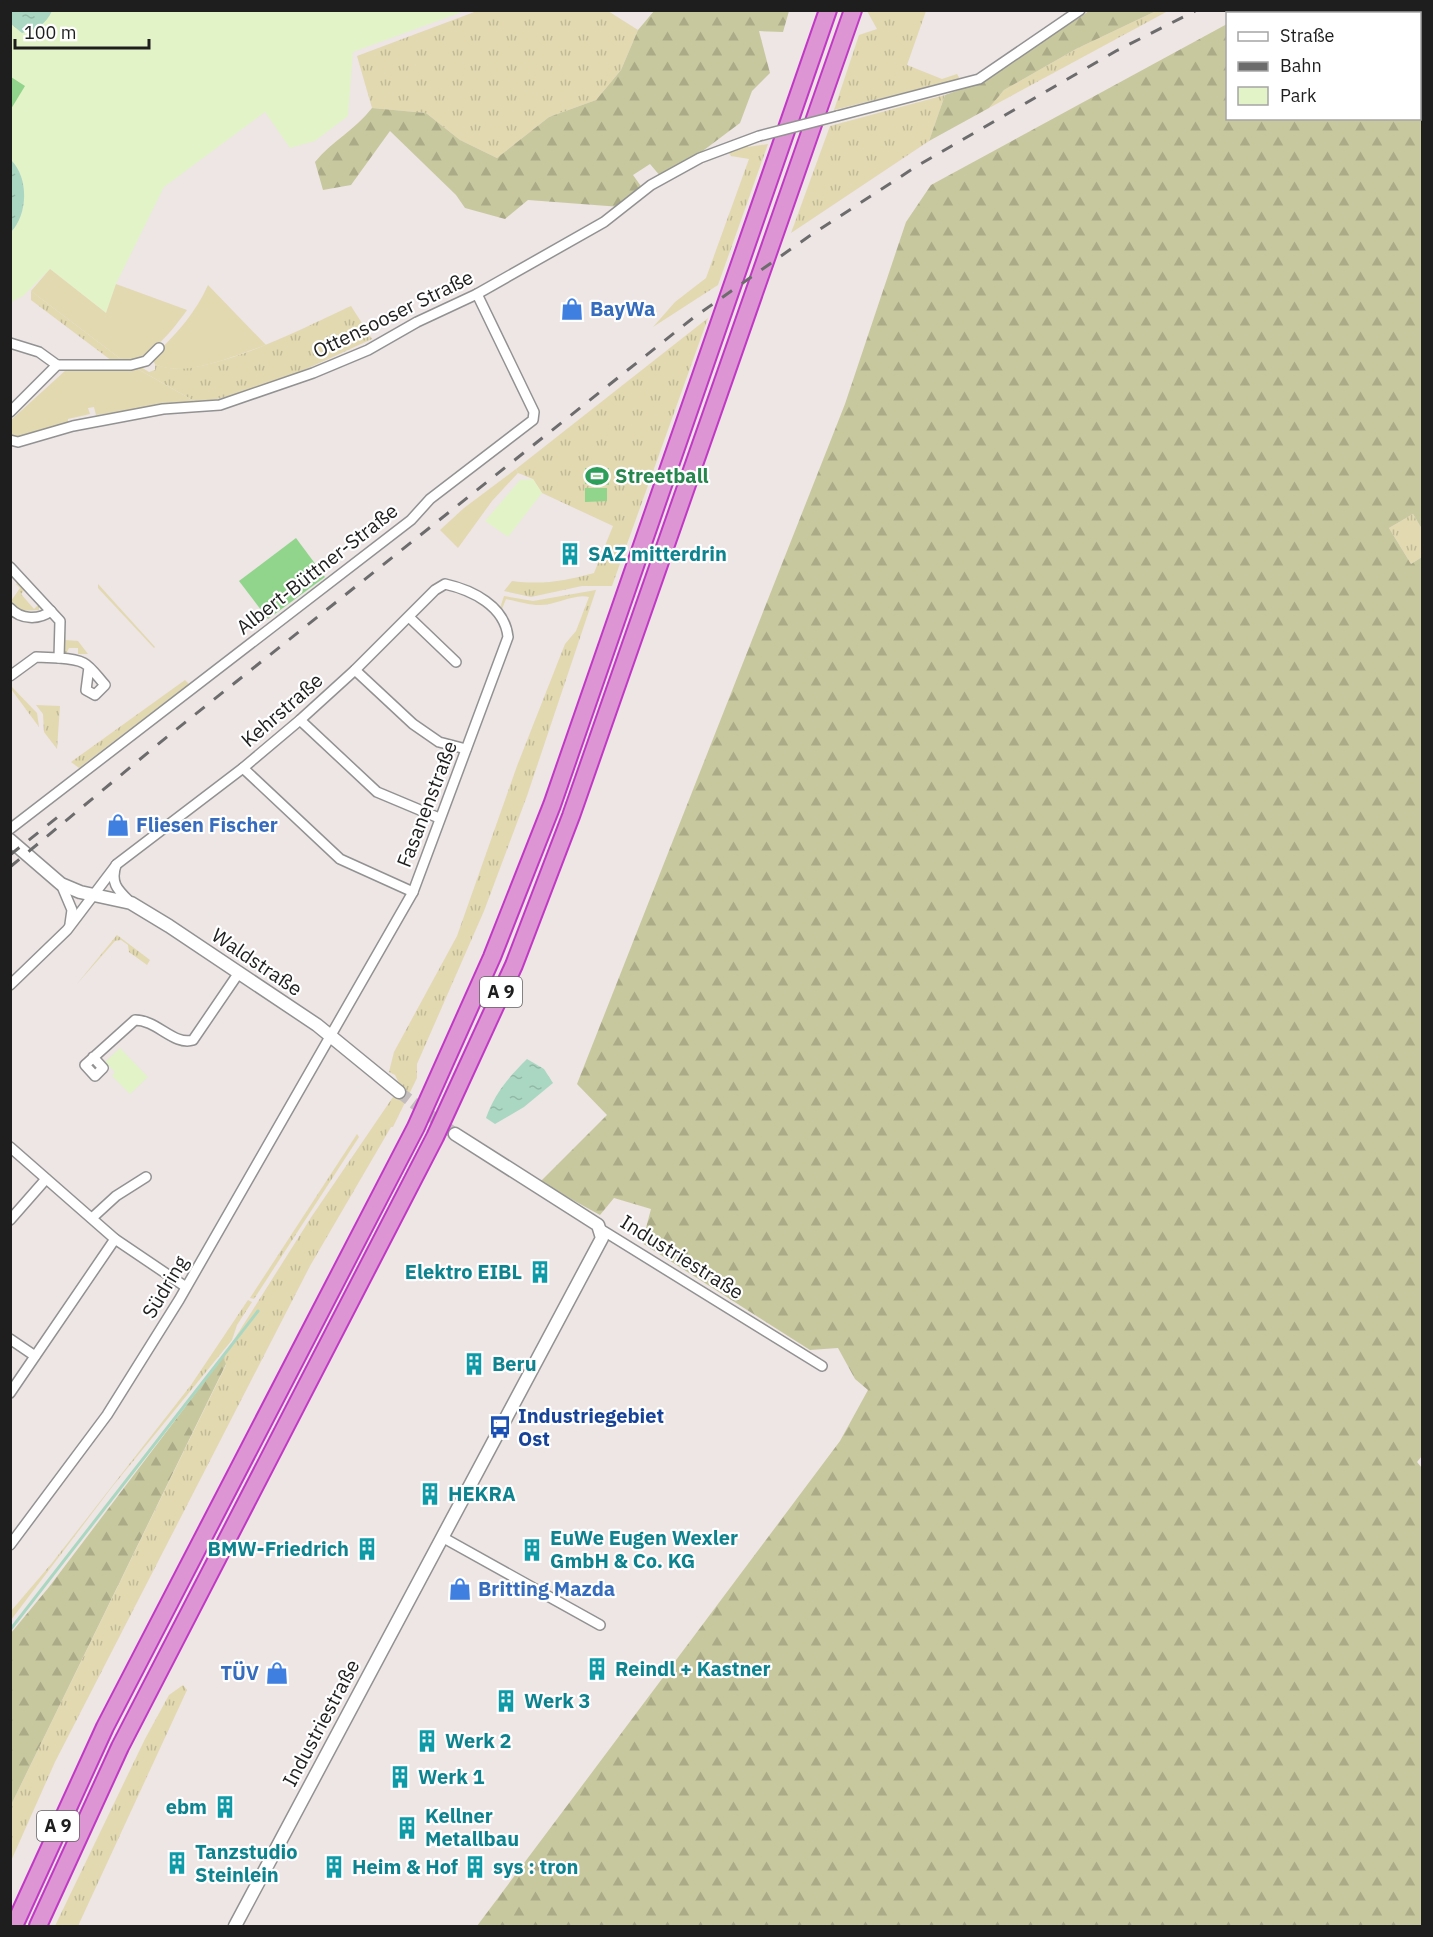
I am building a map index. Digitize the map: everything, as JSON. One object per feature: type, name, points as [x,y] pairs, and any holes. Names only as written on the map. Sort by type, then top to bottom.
[{"type":"highway","name":"A 9","points":[[14,1926],[105,1727],[416,1127],[492,957],[552,806],[828,10]]},
{"type":"highway","name":"A 9","points":[[38,1926],[120,1747],[435,1137],[514,965],[571,816],[853,10]]},
{"type":"street","name":"Ottensooser Straße","points":[[10,440],[18,442],[73,426],[163,409],[220,405],[368,350],[417,322],[477,294],[604,222],[651,185],[700,158],[759,136],[979,79],[1080,10]]},
{"type":"street","name":"Albert-Büttner-Straße","points":[[12,825],[411,520],[430,499],[533,420],[534,412],[477,294]]},
{"type":"street","points":[[10,343],[39,352],[57,365],[131,365],[146,361],[159,348]]},
{"type":"street","points":[[11,409],[57,365]]},
{"type":"street","points":[[13,573],[60,621],[59,658]]},
{"type":"street","name":"Kehrstraße","points":[[10,985],[67,930],[117,864],[243,768],[300,720],[445,584],[466,588]]},
{"type":"street","name":"Fasanenstraße","points":[[330,1034],[413,891],[507,637],[502,616],[466,588]]},
{"type":"street","points":[[10,608],[16,615],[27,617],[44,617],[51,611]]},
{"type":"street","points":[[409,617],[456,662]]},
{"type":"street","points":[[10,676],[36,657],[80,660],[89,667]]},
{"type":"street","points":[[355,670],[413,724],[438,742],[466,749]]},
{"type":"street","points":[[300,720],[377,792],[439,818]]},
{"type":"street","points":[[243,768],[340,860],[413,891]]},
{"type":"street","name":"Waldstraße","points":[[10,840],[61,884],[80,892],[131,903],[330,1034],[399,1092]]},
{"type":"street","points":[[117,864],[112,877],[114,885],[131,903]]},
{"type":"street","points":[[61,884],[72,910],[67,930]]},
{"type":"street","points":[[93,1057],[135,1020],[147,1020],[179,1040],[193,1040],[238,974]]},
{"type":"street","name":"Südring","points":[[10,1545],[107,1415],[186,1287],[330,1034]]},
{"type":"street","points":[[454,1134],[598,1225],[602,1230]]},
{"type":"street","points":[[10,1147],[115,1239],[186,1287]]},
{"type":"street","points":[[92,1218],[116,1196],[146,1177]]},
{"type":"street","points":[[10,1220],[46,1179]]},
{"type":"street","name":"Industriestraße","points":[[235,1926],[599,1244],[602,1230],[822,1366]]},
{"type":"street","points":[[10,1393],[115,1239]]},
{"type":"street","points":[[10,1339],[35,1356]]},
{"type":"street","points":[[442,1537],[600,1625]]},
{"type":"green space","points":[[1256,10],[1422,11],[1422,529],[1413,514],[1389,528],[1411,564],[1422,557],[1422,1456],[1417,1462],[1422,1468],[1422,1926],[477,1926],[840,1441],[868,1390],[855,1379],[838,1348],[810,1350],[642,1243],[651,1209],[614,1198],[600,1215],[540,1182],[607,1115],[577,1084],[845,404],[906,222],[931,185],[1226,25],[1226,120],[1421,120],[1421,12],[1252,12]]},
{"type":"green space","points":[[52,11],[465,11],[353,52],[348,116],[315,141],[290,148],[265,112],[164,187],[116,284],[106,313],[50,269],[23,296],[11,302],[11,232],[21,216],[24,196],[21,176],[11,160],[11,24],[22,33],[49,17]]},
{"type":"green space","points":[[477,11],[608,11],[638,30],[621,70],[596,100],[549,117],[497,158],[460,140],[426,113],[372,108],[357,56]]},
{"type":"green space","points":[[654,11],[789,11],[783,32],[759,31],[770,73],[752,91],[740,123],[688,162],[661,177],[650,164],[633,175],[643,189],[621,207],[528,200],[505,219],[465,208],[456,195],[390,131],[351,185],[323,190],[315,162],[372,108],[426,113],[460,140],[497,158],[549,117],[596,100],[621,70],[638,30]]},
{"type":"green space","points":[[867,11],[926,11],[907,65],[942,79],[957,74],[960,79],[834,110],[859,35],[877,29]]},
{"type":"green space","points":[[1089,11],[1156,11],[1076,49],[1004,90],[989,108],[929,141],[945,95],[981,82]]},
{"type":"green space","points":[[1156,11],[1168,11],[989,108],[1004,90],[1076,49]]},
{"type":"green space","points":[[11,77],[25,86],[11,109]]},
{"type":"green space","points":[[945,95],[929,141],[791,233],[830,126]]},
{"type":"green space","points":[[746,144],[748,147],[768,144],[718,285],[653,327],[675,302],[706,278],[749,159],[731,156],[729,153],[731,148]]},
{"type":"green space","points":[[50,269],[106,313],[116,284],[187,310],[153,349],[126,363],[31,291]]},
{"type":"green space","points":[[208,285],[266,345],[195,367],[180,369],[155,364],[152,360],[155,355],[185,323]]},
{"type":"green space","points":[[31,291],[126,363],[112,361],[31,300]]},
{"type":"green space","points":[[351,306],[372,339],[286,378],[241,393],[196,402],[136,368],[141,367],[149,372],[155,370],[155,364],[173,368],[224,360],[253,350]]},
{"type":"green space","points":[[708,318],[612,586],[582,586],[531,597],[504,591],[512,581],[553,582],[594,573],[613,526],[542,493],[533,479],[518,473],[516,469]]},
{"type":"green space","points":[[136,368],[196,402],[96,415],[94,407],[88,408],[90,414],[68,419],[68,423],[11,437],[11,420],[66,370]]},
{"type":"green space","name":"Streetball","points":[[585,468],[609,468],[609,485],[585,484]]},
{"type":"green space","points":[[516,469],[518,473],[492,501],[458,548],[440,530],[464,508]]},
{"type":"green space","points":[[533,479],[542,493],[508,537],[485,521],[520,480]]},
{"type":"green space","points":[[585,488],[607,488],[607,501],[585,502]]},
{"type":"green space","points":[[1413,514],[1422,529],[1422,557],[1411,564],[1389,528]]},
{"type":"green space","points":[[296,538],[325,577],[268,619],[239,581]]},
{"type":"green space","points":[[18,582],[25,589],[21,594],[34,609],[39,604],[39,610],[19,611],[11,601],[20,588],[16,584]]},
{"type":"green space","points":[[98,584],[155,647],[154,648],[98,588]]},
{"type":"green space","points":[[596,590],[527,796],[484,911],[417,1064],[417,1078],[393,1127],[310,1266],[55,1762],[11,1861],[11,1805],[226,1365],[223,1357],[312,1216],[393,1097],[396,1098],[401,1087],[395,1075],[389,1072],[394,1052],[457,936],[517,766],[565,644],[576,631],[589,597],[540,605],[506,599],[502,609],[500,608],[504,596],[533,601]]},
{"type":"green space","points":[[65,640],[78,641],[88,654],[78,654],[78,648],[69,648],[66,654],[63,650]]},
{"type":"green space","points":[[185,680],[189,684],[79,768],[71,762]]},
{"type":"green space","points":[[10,685],[37,713],[39,727],[11,689]]},
{"type":"green space","points":[[36,705],[60,706],[57,749],[44,732],[43,714]]},
{"type":"green space","points":[[117,935],[150,960],[147,965],[129,952],[128,945],[121,940],[115,941],[76,985]]},
{"type":"green space","points":[[120,1048],[148,1077],[130,1094],[112,1076],[115,1072],[105,1062]]},
{"type":"green space","points":[[357,1134],[359,1137],[254,1299],[250,1298]]},
{"type":"green space","points":[[248,1300],[252,1302],[237,1325],[232,1340],[112,1487],[11,1620],[11,1611],[52,1563],[191,1385]]},
{"type":"green space","points":[[223,1357],[226,1364],[11,1805],[11,1633],[49,1587]]},
{"type":"green space","points":[[183,1685],[187,1690],[78,1926],[55,1926],[145,1739],[169,1695]]},
{"type":"water","points":[[11,10],[52,11],[40,26],[22,33],[11,24]]},
{"type":"water","points":[[11,160],[21,176],[24,196],[21,216],[11,232]]},
{"type":"water","points":[[527,1059],[544,1069],[553,1083],[524,1107],[495,1124],[486,1118],[493,1101],[508,1079]]},
{"type":"waterway","points":[[10,1630],[258,1311]]},
{"type":"tunnel","points":[[399,1092],[455,1134]]},
{"type":"railway","points":[[10,867],[168,736],[693,318],[808,237],[917,166],[1116,51],[1197,10]]},
{"type":"railway","points":[[10,855],[64,812]]},
{"type":"place","name":"BayWa","points":[[572,309]]},
{"type":"place","name":"Streetball","points":[[597,476]]},
{"type":"place","name":"SAZ mitterdrin","points":[[570,554]]},
{"type":"place","name":"Fliesen Fischer","points":[[118,825]]},
{"type":"place","name":"Elektro EIBL","points":[[540,1272]]},
{"type":"place","name":"Beru","points":[[474,1364]]},
{"type":"place","name":"Industriegebiet Ost","points":[[500,1427]]},
{"type":"place","name":"HEKRA","points":[[430,1494]]},
{"type":"place","name":"BMW-Friedrich","points":[[367,1549]]},
{"type":"place","name":"EuWe Eugen Wexler GmbH & Co. KG","points":[[532,1550]]},
{"type":"place","name":"Britting Mazda","points":[[460,1589]]},
{"type":"place","name":"Reindl + Kastner","points":[[597,1669]]},
{"type":"place","name":"TÜV","points":[[277,1673]]},
{"type":"place","name":"Werk 3","points":[[506,1701]]},
{"type":"place","name":"Werk 2","points":[[427,1741]]},
{"type":"place","name":"Werk 1","points":[[400,1777]]},
{"type":"place","name":"ebm","points":[[225,1807]]},
{"type":"place","name":"Kellner Metallbau","points":[[407,1828]]},
{"type":"place","name":"Tanzstudio Steinlein","points":[[177,1863]]},
{"type":"place","name":"Heim & Hof","points":[[334,1867]]},
{"type":"place","name":"sys : tron","points":[[475,1867]]}]
